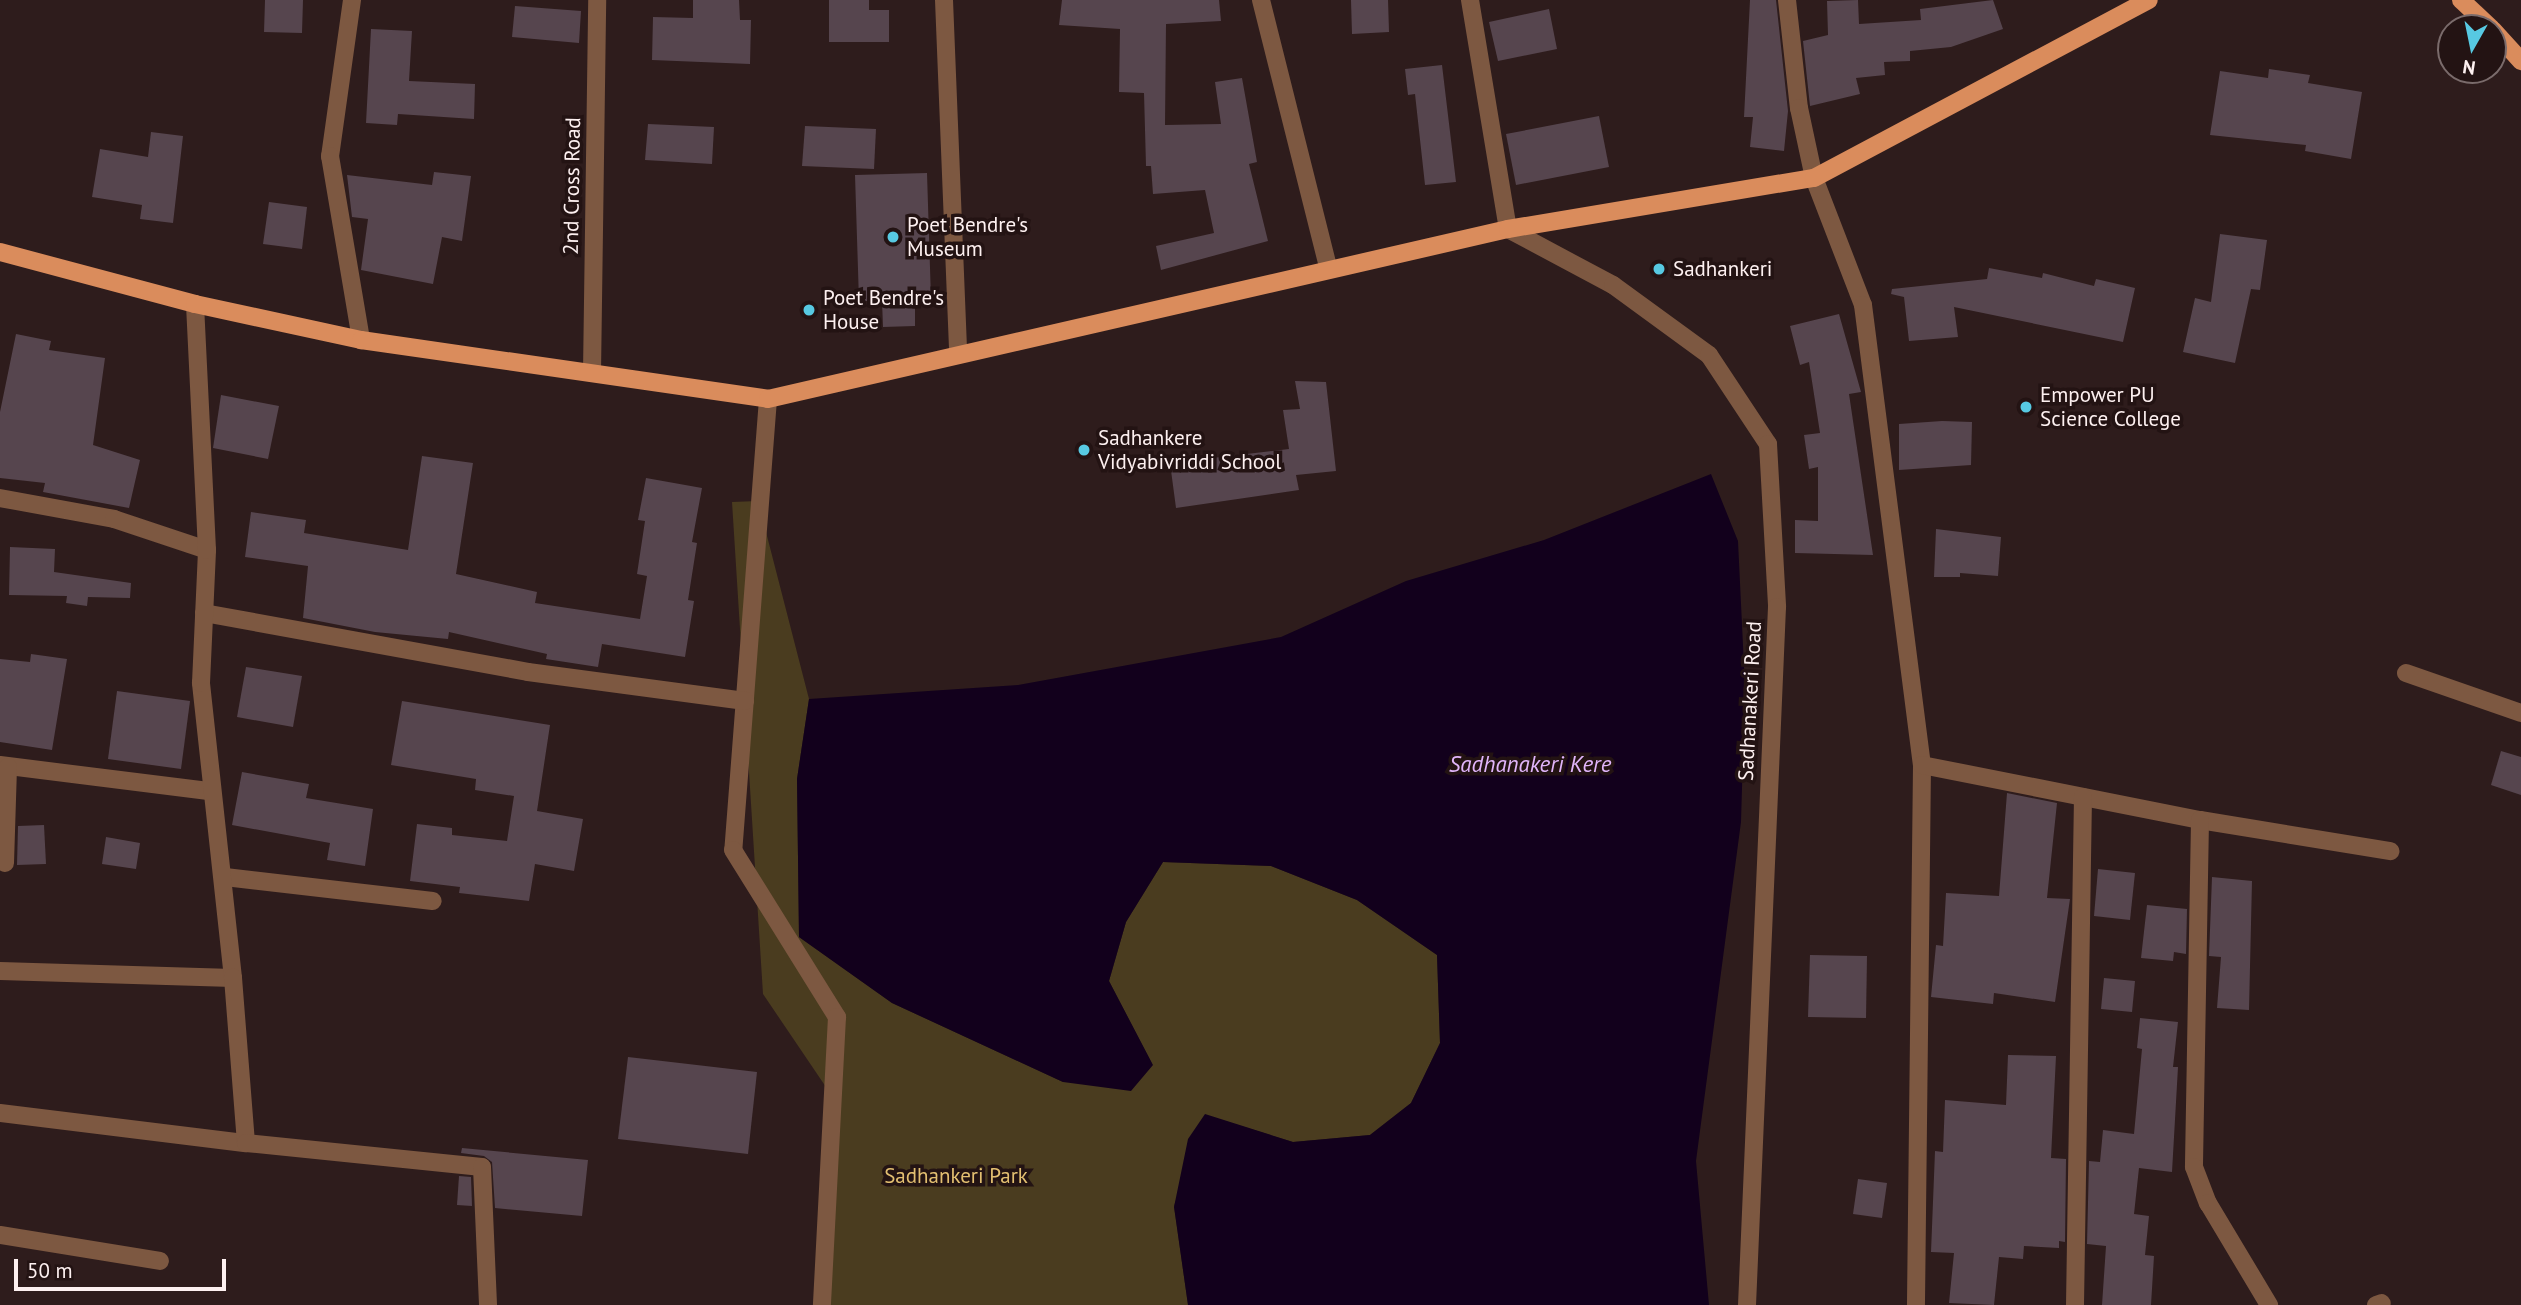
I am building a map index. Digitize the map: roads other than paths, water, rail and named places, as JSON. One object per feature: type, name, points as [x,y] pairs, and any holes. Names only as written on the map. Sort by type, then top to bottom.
[{"type":"main road","points":[[0,252],[195,304],[362,340],[768,399],[1508,229],[1814,178],[2149,0]]},
{"type":"main road","points":[[2461,0],[2476,14]]},
{"type":"main road","points":[[2507,46],[2521,61]]},
{"type":"street","points":[[352,0],[330,156],[362,340]]},
{"type":"street","name":"2nd Cross Road","points":[[592,373],[597,0]]},
{"type":"street","points":[[944,0],[958,355]]},
{"type":"street","points":[[1261,0],[1329,270]]},
{"type":"street","points":[[1470,0],[1508,229]]},
{"type":"street","points":[[1787,0],[1799,108],[1814,178],[1864,305],[1922,765],[1916,1305]]},
{"type":"street","name":"Sadhanakeri Road","points":[[1508,229],[1613,285],[1709,355],[1768,444],[1777,607],[1747,1305]]},
{"type":"street","points":[[195,304],[207,550],[201,683],[210,791],[225,877],[246,1143]]},
{"type":"street","points":[[768,399],[733,850],[837,1017],[822,1305]]},
{"type":"street","points":[[0,498],[114,519],[207,550]]},
{"type":"street","points":[[204,613],[528,672],[745,701]]},
{"type":"street","points":[[2406,673],[2521,713]]},
{"type":"street","points":[[1922,765],[2200,820],[2390,851]]},
{"type":"street","points":[[5,863],[4,766],[210,791]]},
{"type":"street","points":[[2075,1305],[2083,797]]},
{"type":"street","points":[[2200,820],[2194,1167],[2208,1203],[2269,1305]]},
{"type":"street","points":[[225,877],[433,901]]},
{"type":"street","points":[[0,971],[233,978]]},
{"type":"street","points":[[0,1113],[246,1143],[482,1167],[488,1305]]},
{"type":"street","points":[[0,1235],[160,1261]]},
{"type":"water","name":"Sadhanakeri Kere","points":[[1711,474],[1738,541],[1745,687],[1741,822],[1696,1161],[1709,1305],[1188,1305],[1174,1207],[1188,1139],[1205,1114],[1293,1142],[1370,1135],[1411,1103],[1440,1043],[1437,955],[1357,900],[1271,866],[1163,862],[1126,922],[1109,981],[1153,1065],[1131,1091],[1063,1082],[892,1003],[799,937],[797,779],[809,699],[1018,685],[1281,637],[1406,581],[1544,540]]},
{"type":"place","name":"Poet Bendre's Museum","points":[[893,237]]},
{"type":"place","name":"Sadhankeri","points":[[1659,269]]},
{"type":"place","name":"Poet Bendre's House","points":[[809,310]]},
{"type":"place","name":"Empower PU Science College","points":[[2026,407]]},
{"type":"place","name":"Sadhankere Vidyabivriddi School","points":[[1084,450]]},
{"type":"park label","name":"Sadhankeri Park","points":[[956,1176]]}]
